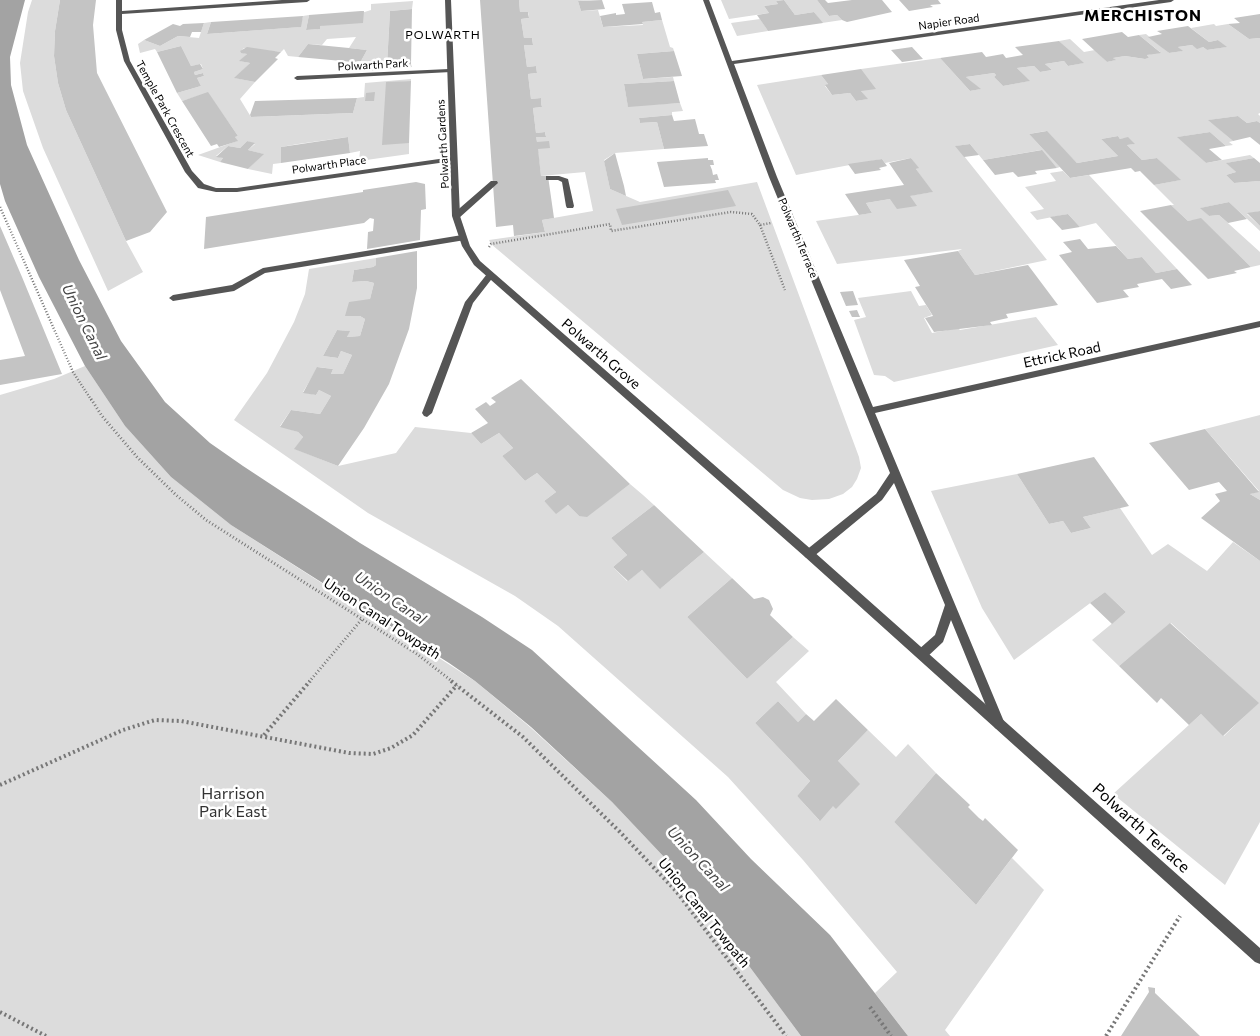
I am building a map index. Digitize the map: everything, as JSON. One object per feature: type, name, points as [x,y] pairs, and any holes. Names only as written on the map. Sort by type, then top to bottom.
[{"type":"street","name":"Temple Park Crescent","points":[[119,0],[118,14],[124,53],[132,70],[192,178],[208,189]]},
{"type":"street","points":[[118,14],[308,0]]},
{"type":"street","name":"Polwarth Gardens","points":[[448,0],[456,216],[462,238],[477,263],[490,276]]},
{"type":"street","name":"Polwarth Terrace","points":[[706,0],[792,223],[1000,724]]},
{"type":"street","name":"Napier Road","points":[[731,63],[1171,0]]},
{"type":"street","name":"Polwarth Park","points":[[297,78],[450,71]]},
{"type":"street","name":"Polwarth Place","points":[[208,189],[237,190],[453,159]]},
{"type":"street","points":[[549,178],[559,178],[565,181],[570,206]]},
{"type":"street","points":[[456,216],[494,183]]},
{"type":"street","points":[[173,298],[234,288],[263,271],[462,238]]},
{"type":"street","points":[[427,413],[469,302],[490,276]]},
{"type":"street","name":"Polwarth Grove","points":[[490,276],[809,554]]},
{"type":"street","name":"Ettrick Road","points":[[870,411],[1260,324]]},
{"type":"street","points":[[809,554],[879,497],[895,474]]},
{"type":"street","name":"Polwarth Terrace","points":[[809,554],[1260,957]]},
{"type":"street","points":[[922,654],[939,638],[950,605]]},
{"type":"path","name":"Union Canal Towpath","points":[[0,207],[73,372],[102,416],[162,483],[190,508],[223,531],[417,654],[523,737],[619,830],[676,891],[786,1036]]},
{"type":"path","points":[[477,263],[491,244],[610,224],[611,231],[731,212],[752,214],[760,225],[786,290]]},
{"type":"path","points":[[760,225],[792,223]]},
{"type":"path","points":[[264,735],[362,619]]},
{"type":"path","points":[[0,784],[123,730],[156,720],[181,721],[264,735],[363,755],[384,751],[413,735],[457,685]]},
{"type":"path","points":[[1106,1036],[1192,896]]},
{"type":"path","points":[[870,1007],[891,1036]]},
{"type":"path","points":[[0,1012],[46,1036]]},
{"type":"green space","points":[[32,0],[60,0],[55,31],[54,56],[58,83],[66,110],[126,241],[143,272],[108,291],[43,148],[23,91],[20,63],[28,12]]},
{"type":"green space","points":[[519,0],[591,0],[578,1],[581,11],[598,10],[603,27],[643,25],[642,22],[662,20],[670,47],[674,51],[637,54],[643,79],[673,77],[674,81],[624,84],[628,106],[680,103],[683,111],[672,112],[672,115],[639,118],[640,123],[657,122],[664,149],[615,153],[604,160],[610,189],[640,202],[757,182],[859,457],[861,468],[857,479],[852,487],[843,494],[829,499],[812,500],[800,498],[783,490],[491,244],[489,240],[545,232],[542,220],[593,211],[585,172],[541,176],[536,137],[546,136],[545,132],[536,133],[533,108],[542,107],[541,98],[531,99],[528,74],[537,73],[536,66],[527,67],[524,45],[533,44],[532,38],[524,38],[521,19],[529,18],[529,15],[528,12],[520,12]]},
{"type":"green space","points":[[721,0],[784,0],[776,1],[778,4],[764,6],[769,13],[729,19]]},
{"type":"green space","points":[[784,0],[817,0],[829,16],[837,15],[842,20],[822,23],[814,12],[795,15]]},
{"type":"green space","points":[[413,1],[412,9],[390,11],[387,65],[411,64],[412,67],[368,71],[369,62],[361,61],[367,50],[349,48],[356,37],[327,39],[322,45],[308,44],[298,57],[288,56],[284,49],[281,52],[244,48],[240,52],[247,54],[240,61],[250,63],[235,78],[255,82],[240,99],[251,117],[353,113],[357,98],[364,97],[365,83],[411,79],[411,81],[386,83],[409,143],[409,154],[359,161],[360,151],[350,153],[348,137],[298,144],[281,147],[281,163],[273,164],[272,174],[248,169],[263,154],[248,150],[255,144],[247,141],[240,148],[228,146],[216,156],[223,158],[220,162],[198,155],[237,141],[235,137],[238,136],[208,93],[182,101],[177,93],[201,86],[197,78],[204,76],[203,73],[195,75],[194,72],[203,69],[201,64],[191,66],[181,46],[157,52],[155,49],[140,53],[138,44],[144,40],[160,46],[178,36],[199,38],[204,23],[211,22],[207,34],[300,27],[303,16],[309,15],[306,30],[319,29],[320,26],[371,10],[371,4]]},
{"type":"green space","points":[[760,19],[768,31],[737,36],[731,23]]},
{"type":"green space","points":[[1214,24],[1216,26],[1228,24],[1249,39],[1260,38],[1260,113],[1258,114],[1260,116],[1260,123],[1257,121],[1247,123],[1238,116],[1209,120],[1233,141],[1229,142],[1233,145],[1226,146],[1210,132],[1178,137],[1206,163],[1250,155],[1254,158],[1227,163],[1236,172],[1226,175],[1234,183],[1260,181],[1260,211],[1247,214],[1260,226],[1260,231],[1229,202],[1201,208],[1209,216],[1219,215],[1260,252],[1260,265],[1251,267],[1201,219],[1188,221],[1171,205],[1174,205],[1154,185],[1180,180],[1157,158],[1142,160],[1127,145],[1134,144],[1128,138],[1120,139],[1118,136],[1101,139],[1118,156],[1077,163],[1046,131],[1029,134],[1060,167],[1057,168],[1041,150],[983,160],[970,144],[956,146],[1047,260],[975,275],[958,251],[962,249],[837,264],[816,221],[872,213],[866,203],[932,192],[916,169],[918,168],[911,158],[885,163],[882,159],[796,175],[757,85],[821,75],[828,84],[825,86],[832,95],[850,93],[856,101],[867,99],[861,91],[861,69],[940,58],[970,91],[980,89],[966,77],[994,73],[996,75],[994,77],[1003,86],[1029,81],[1017,68],[1034,66],[1040,72],[1052,70],[1045,64],[1064,61],[1068,66],[1083,63],[1059,41],[1070,39],[1084,52],[1095,50],[1107,62],[1115,60],[1113,58],[1125,56],[1145,59],[1149,58],[1147,55],[1160,52],[1139,35],[1146,34],[1169,53],[1182,51],[1178,47],[1192,45],[1197,48],[1203,47],[1207,50],[1226,47],[1218,40],[1209,42],[1191,28]]},
{"type":"green space","points":[[1063,171],[1070,178],[1089,175],[1177,269],[1156,273],[1142,257],[1128,259],[1096,223],[1080,227],[1068,214],[1037,220],[1030,212],[1044,209],[1025,187],[1056,181],[1050,173]]},
{"type":"green space","points":[[376,258],[376,265],[373,267],[354,270],[352,282],[366,281],[374,283],[370,299],[346,316],[360,316],[365,319],[360,336],[347,337],[349,331],[337,330],[323,356],[338,358],[341,351],[352,355],[343,374],[331,374],[333,369],[318,367],[303,392],[316,395],[319,390],[331,396],[320,414],[291,410],[280,426],[298,432],[303,437],[295,449],[338,466],[396,453],[415,427],[471,433],[481,444],[499,433],[513,448],[502,456],[525,481],[537,473],[556,492],[544,501],[556,513],[568,505],[579,516],[587,516],[630,484],[643,495],[654,505],[611,538],[627,555],[613,567],[627,581],[642,570],[661,588],[704,552],[732,578],[687,617],[747,679],[793,637],[809,651],[776,682],[806,714],[798,722],[778,701],[755,723],[810,781],[797,796],[819,820],[838,761],[868,730],[896,757],[908,744],[936,773],[894,822],[976,905],[1012,858],[1044,890],[945,1030],[950,1036],[908,1036],[875,993],[897,972],[803,860],[728,777],[558,626],[515,596],[368,513],[234,420],[267,373],[294,322],[305,294],[309,269]]},
{"type":"green space","points":[[911,291],[919,306],[926,305],[932,315],[924,318],[932,333],[1036,317],[1058,345],[894,382],[885,376],[874,375],[854,320],[866,317],[858,298]]},
{"type":"green space","name":"Harrison Park East","points":[[85,366],[125,426],[171,477],[231,525],[475,681],[530,727],[612,802],[664,857],[706,908],[801,1036],[0,1036],[0,395],[54,379]]},
{"type":"green space","points":[[1260,415],[1260,500],[1250,494],[1259,491],[1205,429]]},
{"type":"green space","points":[[1017,474],[1049,524],[1063,521],[1071,533],[1091,528],[1083,517],[1120,508],[1152,555],[1168,544],[1207,571],[1233,542],[1260,561],[1260,822],[1225,885],[1113,794],[1201,714],[1224,736],[1258,703],[1171,623],[1119,666],[1092,640],[1126,612],[1105,592],[1014,660],[982,608],[931,491]]},
{"type":"water","name":"Union Canal","points":[[0,0],[25,0],[10,57],[11,85],[27,145],[79,260],[121,341],[165,402],[210,443],[243,466],[360,543],[482,617],[532,650],[696,800],[751,859],[830,935],[908,1036],[801,1036],[706,908],[664,857],[612,802],[531,727],[475,681],[449,663],[231,525],[171,477],[125,426],[85,366],[39,277],[5,201],[0,184]]},
{"type":"building","points":[[60,0],[96,0],[93,25],[97,73],[167,212],[150,232],[126,241],[66,110],[58,83],[54,56],[55,31]]},
{"type":"building","points":[[480,0],[519,0],[520,12],[528,12],[529,18],[521,19],[524,38],[532,38],[533,45],[524,45],[527,67],[536,66],[537,73],[528,74],[531,99],[541,98],[542,107],[533,108],[536,133],[545,132],[546,137],[536,137],[537,142],[549,141],[550,148],[538,149],[541,176],[548,176],[554,218],[542,220],[545,232],[514,236],[513,225],[496,227]]},
{"type":"building","points":[[602,0],[605,9],[581,11],[578,1]]},
{"type":"building","points":[[784,0],[795,15],[814,12],[823,23],[768,31],[757,15],[769,13],[764,6],[778,4],[776,1]]},
{"type":"building","points":[[817,0],[825,0],[828,3],[852,0],[882,0],[892,12],[847,22],[837,15],[829,16]]},
{"type":"building","points":[[899,0],[938,0],[941,4],[909,11]]},
{"type":"building","points":[[652,2],[655,13],[660,12],[662,20],[642,22],[643,24],[603,27],[600,16],[616,13],[616,15],[625,14],[622,4]]},
{"type":"building","points":[[412,9],[411,64],[387,65],[390,11]]},
{"type":"building","points":[[364,11],[363,23],[320,26],[320,29],[306,30],[309,15]]},
{"type":"building","points":[[1260,14],[1260,38],[1249,39],[1228,24],[1240,23],[1234,18]]},
{"type":"building","points":[[303,16],[301,27],[207,34],[211,22]]},
{"type":"building","points":[[204,23],[201,32],[192,32],[190,37],[178,36],[160,46],[144,40],[173,24],[180,26],[183,24]]},
{"type":"building","points":[[1188,26],[1209,42],[1218,40],[1227,47],[1207,50],[1203,47],[1197,49],[1192,45],[1178,47],[1183,51],[1169,53],[1148,37],[1162,34],[1157,31]]},
{"type":"building","points":[[1122,32],[1128,37],[1139,35],[1161,53],[1147,55],[1149,58],[1145,59],[1125,56],[1113,58],[1116,60],[1107,62],[1082,39]]},
{"type":"building","points":[[1059,41],[1084,63],[1068,66],[1064,61],[1045,64],[1052,70],[1040,72],[1034,66],[1017,68],[1030,81],[1003,86],[994,77],[996,75],[994,73],[966,77],[981,89],[970,91],[940,58],[982,52],[986,57],[1003,54],[1006,58],[1023,55],[1015,47]]},
{"type":"building","points":[[308,44],[367,50],[361,61],[353,62],[298,57]]},
{"type":"building","points":[[181,46],[191,66],[200,64],[203,69],[194,72],[195,75],[203,73],[204,76],[197,78],[201,86],[177,93],[157,52]]},
{"type":"building","points":[[247,47],[281,52],[275,58],[278,59],[255,82],[234,78],[250,63],[239,61],[247,54],[240,51]]},
{"type":"building","points":[[912,47],[923,59],[902,62],[891,50]]},
{"type":"building","points":[[674,51],[682,76],[643,79],[637,54]]},
{"type":"building","points":[[861,69],[876,89],[861,91],[868,99],[856,101],[850,93],[832,95],[825,85],[828,84],[821,75]]},
{"type":"building","points":[[411,81],[409,143],[382,145],[386,82]]},
{"type":"building","points":[[674,81],[680,103],[628,107],[624,84]]},
{"type":"building","points":[[208,92],[238,136],[235,137],[238,141],[219,147],[217,144],[211,146],[182,101]]},
{"type":"building","points":[[375,92],[374,101],[365,101],[366,93]]},
{"type":"building","points":[[357,98],[353,113],[251,117],[250,115],[255,101]]},
{"type":"building","points":[[672,115],[674,121],[695,119],[699,134],[704,134],[708,146],[664,149],[657,122],[640,123],[639,118]]},
{"type":"building","points":[[1238,116],[1247,123],[1257,121],[1260,123],[1260,145],[1250,137],[1233,141],[1208,120]]},
{"type":"building","points":[[1047,131],[1077,163],[1118,156],[1101,139],[1118,136],[1120,139],[1128,137],[1135,144],[1127,145],[1142,160],[1157,158],[1181,180],[1154,185],[1140,171],[1135,172],[1131,168],[1070,178],[1029,134]]},
{"type":"building","points":[[1210,132],[1226,146],[1209,149],[1222,160],[1206,163],[1177,137]]},
{"type":"building","points":[[348,137],[350,153],[281,163],[281,147]]},
{"type":"building","points":[[247,141],[255,143],[248,150],[264,154],[248,169],[220,162],[223,158],[216,157],[228,146],[240,148]]},
{"type":"building","points":[[970,144],[979,155],[964,157],[955,146]]},
{"type":"building","points":[[1042,150],[1057,168],[1035,171],[1037,174],[1018,177],[1013,172],[995,175],[983,160]]},
{"type":"building","points":[[615,153],[626,196],[610,189],[604,161]]},
{"type":"building","points":[[708,158],[708,160],[713,160],[714,165],[710,165],[713,175],[717,174],[719,180],[715,180],[716,183],[664,187],[657,162]]},
{"type":"building","points":[[911,158],[919,168],[916,169],[933,192],[910,196],[917,206],[897,209],[890,199],[866,203],[872,213],[859,215],[845,194],[904,185],[889,163]]},
{"type":"building","points":[[1254,158],[1260,163],[1260,181],[1234,183],[1226,175],[1236,172],[1226,163]]},
{"type":"building","points":[[882,159],[887,166],[879,168],[881,170],[855,174],[848,164]]},
{"type":"building","points":[[416,182],[425,184],[426,209],[421,210],[420,240],[367,249],[368,232],[373,231],[374,219],[370,218],[364,223],[204,249],[206,217]]},
{"type":"building","points":[[728,190],[736,206],[622,225],[616,209]]},
{"type":"building","points":[[1229,202],[1247,219],[1228,223],[1219,215],[1209,216],[1200,208]]},
{"type":"building","points":[[1171,205],[1188,221],[1201,218],[1251,267],[1234,271],[1237,273],[1208,279],[1140,211]]},
{"type":"building","points":[[1260,211],[1260,226],[1247,213]]},
{"type":"building","points":[[1068,214],[1080,227],[1062,230],[1050,217]]},
{"type":"building","points":[[0,226],[62,374],[0,385],[0,360],[25,356],[0,290]]},
{"type":"building","points":[[1080,239],[1088,249],[1116,246],[1128,259],[1142,257],[1156,273],[1177,269],[1192,285],[1171,289],[1162,279],[1137,284],[1139,287],[1123,290],[1129,297],[1097,303],[1059,255],[1072,252],[1063,242]]},
{"type":"building","points":[[417,251],[417,288],[409,329],[389,384],[364,428],[338,466],[294,449],[303,437],[298,432],[280,427],[291,410],[320,414],[331,396],[319,390],[316,395],[303,393],[317,367],[333,369],[331,374],[343,374],[352,355],[341,351],[338,358],[323,356],[337,330],[350,331],[347,337],[360,336],[365,319],[360,316],[345,316],[349,302],[370,299],[374,283],[366,281],[352,282],[354,270],[373,267],[376,265],[376,258]]},
{"type":"building","points":[[958,251],[975,275],[1028,265],[1058,305],[1006,314],[1008,318],[990,322],[992,325],[934,332],[925,318],[933,316],[915,287],[920,286],[904,260]]},
{"type":"building","points":[[853,291],[858,305],[846,306],[840,292]]},
{"type":"building","points":[[857,310],[860,317],[852,317],[849,311]]},
{"type":"building","points":[[521,379],[630,484],[587,517],[579,516],[568,505],[556,514],[544,501],[556,492],[537,473],[525,481],[502,456],[513,448],[499,433],[481,444],[471,433],[488,423],[475,409],[486,402],[490,406],[496,402],[491,398]]},
{"type":"building","points":[[1205,429],[1259,492],[1250,494],[1260,500],[1260,561],[1201,518],[1220,501],[1215,494],[1227,491],[1219,482],[1189,490],[1149,443]]},
{"type":"building","points":[[1094,457],[1129,506],[1083,517],[1091,528],[1071,533],[1063,521],[1049,524],[1017,474]]},
{"type":"building","points":[[654,505],[704,552],[660,589],[642,570],[628,581],[613,567],[627,555],[611,538]]},
{"type":"building","points":[[732,578],[754,599],[763,597],[769,600],[773,609],[770,615],[793,637],[747,679],[687,617]]},
{"type":"building","points":[[1105,592],[1126,612],[1112,624],[1090,603]]},
{"type":"building","points":[[1170,623],[1259,703],[1223,736],[1201,714],[1189,725],[1161,698],[1157,703],[1119,666]]},
{"type":"building","points":[[836,699],[868,730],[838,761],[860,784],[836,809],[833,806],[820,821],[797,796],[810,781],[755,723],[778,701],[798,722],[806,714],[814,721]]},
{"type":"building","points":[[936,773],[970,805],[968,807],[979,818],[983,821],[985,818],[1018,850],[976,905],[894,822]]},
{"type":"building","points":[[1148,987],[1155,988],[1155,993],[1200,1036],[1121,1036],[1149,992]]},
{"type":"district","name":"MERCHISTON","points":[[1143,16]]},
{"type":"district","name":"POLWARTH","points":[[443,35]]}]
